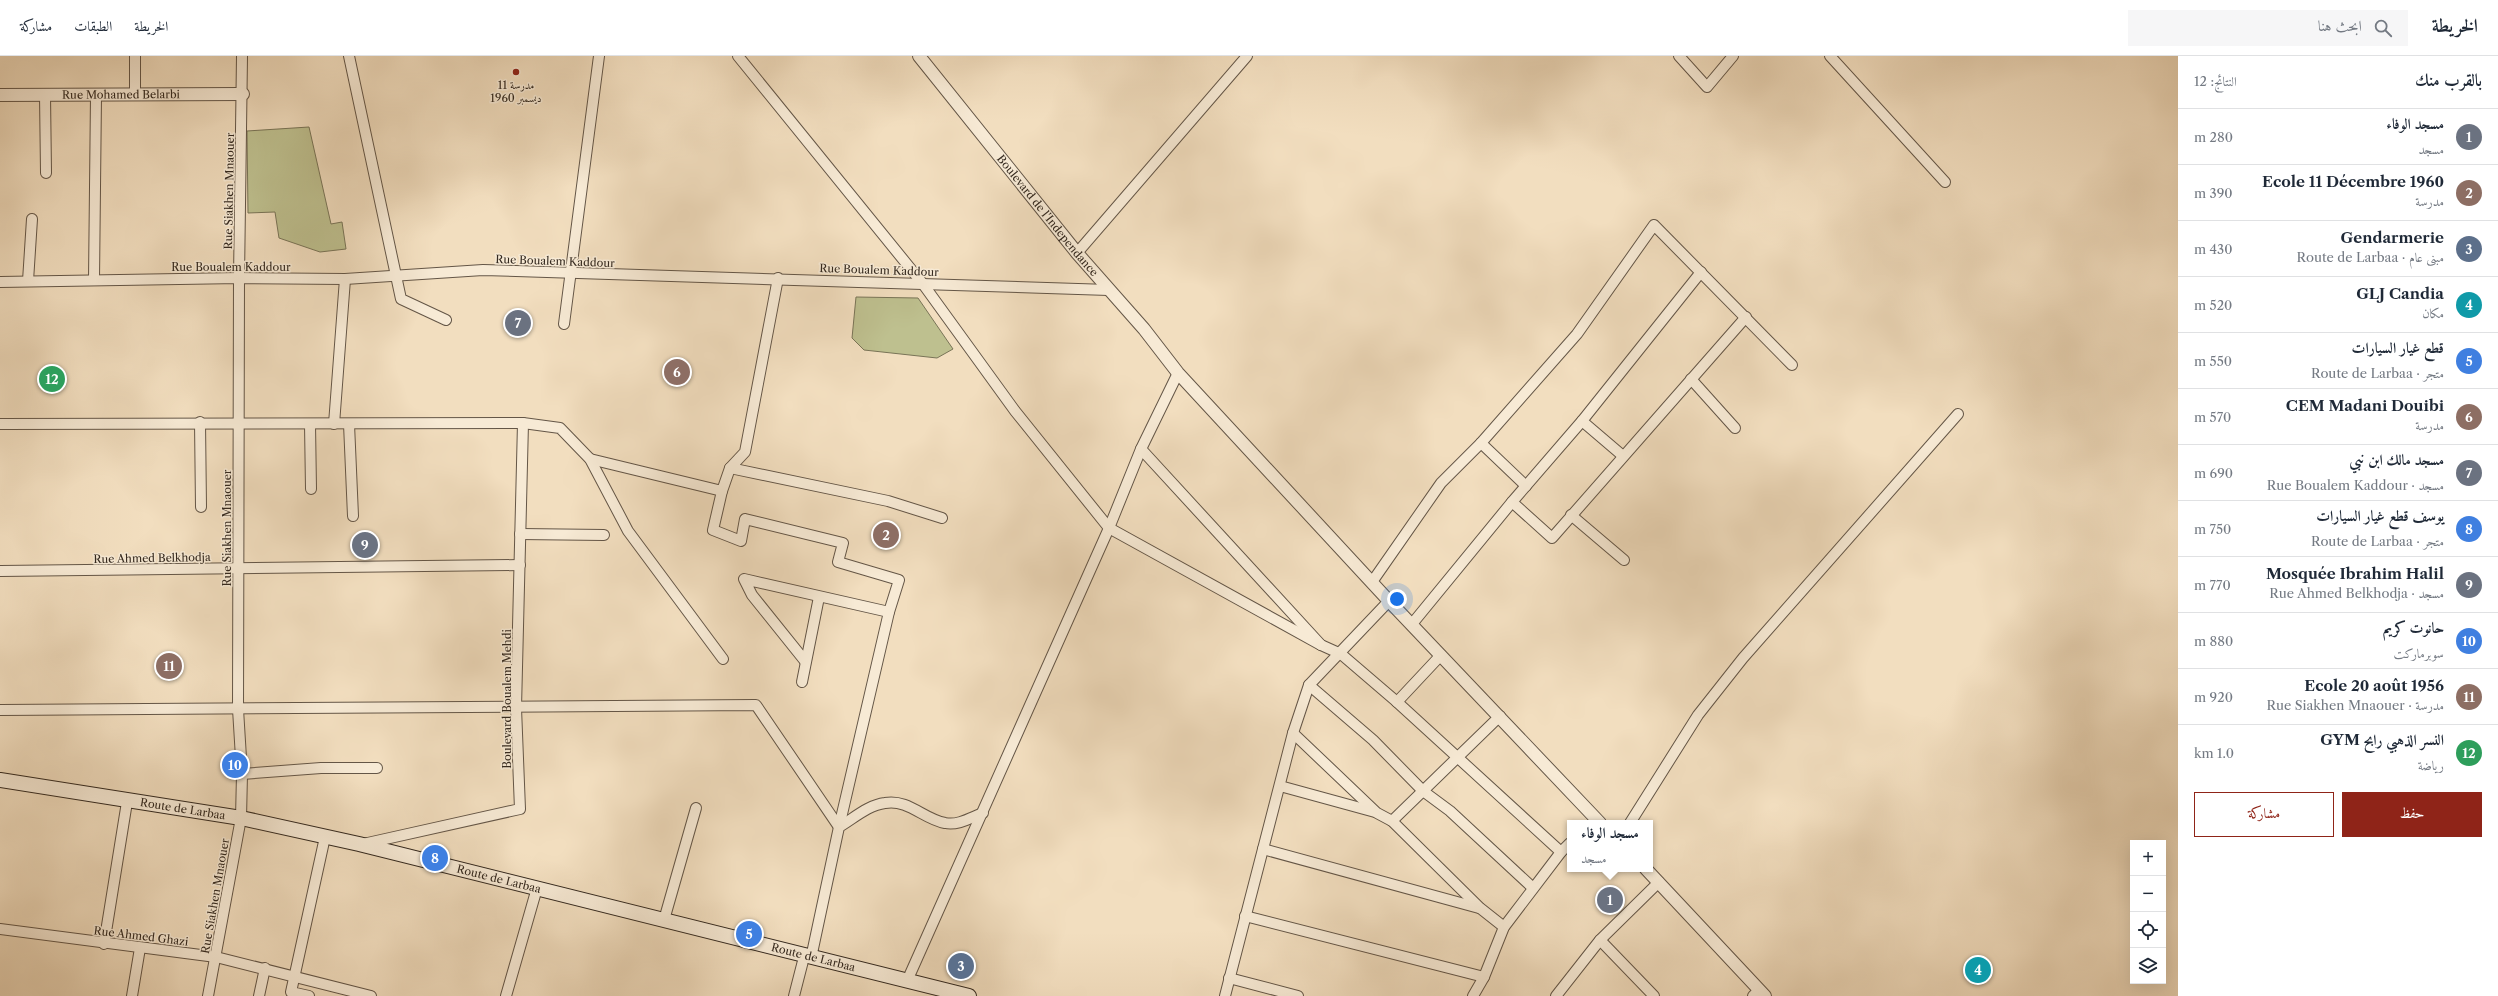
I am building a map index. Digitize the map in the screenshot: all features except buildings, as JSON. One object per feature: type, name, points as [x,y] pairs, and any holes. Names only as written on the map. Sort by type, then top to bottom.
[{"type":"main road","name":"Route de Larbaa","points":[[0,780],[127,802],[241,818],[359,844],[969,996]]},
{"type":"street","points":[[135,56],[135,94]]},
{"type":"street","name":"Rue Siakhen Mnaouer","points":[[208,996],[241,818],[242,774],[238,710],[240,569],[239,278],[242,56]]},
{"type":"street","points":[[349,56],[401,299],[446,320]]},
{"type":"street","points":[[564,324],[572,274],[599,56]]},
{"type":"street","points":[[738,56],[923,284],[1015,411],[1109,528],[1341,654],[1397,702],[1561,852]]},
{"type":"street","name":"Boulevard de l'Independance","points":[[919,56],[1077,253],[1144,329],[1178,373],[1389,601],[1500,716],[1594,820]]},
{"type":"street","points":[[1077,253],[1246,56]]},
{"type":"street","points":[[1679,56],[1707,87],[1733,56]]},
{"type":"street","points":[[1830,56],[1945,182]]},
{"type":"street","name":"Rue Mohamed Belarbi","points":[[0,95],[242,94]]},
{"type":"street","points":[[45,95],[46,173]]},
{"type":"street","points":[[94,280],[96,95]]},
{"type":"street","points":[[28,281],[32,219]]},
{"type":"street","points":[[1372,582],[1441,483],[1481,444],[1577,334],[1654,224],[1792,365]]},
{"type":"street","name":"Rue Boualem Kaddour","points":[[0,282],[239,278],[344,279],[483,270],[572,274],[778,278],[1109,290]]},
{"type":"street","points":[[1412,624],[1512,502],[1582,421],[1701,272]]},
{"type":"street","points":[[778,278],[745,452],[730,468],[722,491],[714,530],[740,541],[745,519],[843,543],[838,562],[899,580],[889,612],[808,957],[794,996]]},
{"type":"street","points":[[334,424],[344,279]]},
{"type":"street","points":[[1512,502],[1552,538],[1746,317]]},
{"type":"street","points":[[907,981],[1109,528],[1141,449],[1178,373]]},
{"type":"street","points":[[1691,379],[1735,428]]},
{"type":"street","points":[[1632,820],[1698,715],[1743,658],[1958,414]]},
{"type":"street","points":[[1582,421],[1623,456]]},
{"type":"street","points":[[200,422],[201,507]]},
{"type":"street","points":[[0,424],[200,422],[239,424],[522,423],[560,428],[590,458],[628,531],[723,659]]},
{"type":"street","name":"Boulevard Boualem Mehdi","points":[[359,844],[520,810],[516,708],[522,423]]},
{"type":"street","points":[[310,424],[311,489]]},
{"type":"street","points":[[349,424],[353,516]]},
{"type":"street","points":[[1481,444],[1526,486]]},
{"type":"street","points":[[1141,449],[1322,645]]},
{"type":"street","points":[[590,458],[722,491]]},
{"type":"street","points":[[730,468],[888,501],[942,518]]},
{"type":"street","points":[[1571,515],[1624,560]]},
{"type":"street","points":[[520,534],[604,535]]},
{"type":"street","name":"Rue Ahmed Belkhodja","points":[[0,571],[520,565]]},
{"type":"street","points":[[805,661],[752,595],[744,578],[819,597],[889,612]]},
{"type":"street","points":[[802,682],[819,597]]},
{"type":"street","points":[[1225,996],[1293,733],[1309,685],[1341,654],[1389,601]]},
{"type":"street","points":[[1397,702],[1441,655]]},
{"type":"street","points":[[1309,685],[1373,740],[1423,791],[1450,811],[1533,888]]},
{"type":"street","points":[[0,710],[238,710],[756,705],[839,828]]},
{"type":"street","points":[[1392,821],[1456,756],[1500,716]]},
{"type":"street","points":[[1293,733],[1377,813]]},
{"type":"street","points":[[242,774],[321,768],[377,768]]},
{"type":"street","points":[[1280,786],[1377,813],[1392,821],[1480,908],[1504,928]]},
{"type":"street","points":[[104,944],[127,802]]},
{"type":"street","points":[[839,828],[869,808],[884,803],[900,803],[945,824],[956,823],[983,813]]},
{"type":"street","points":[[664,920],[696,808]]},
{"type":"street","points":[[305,996],[291,992],[325,837]]},
{"type":"street","points":[[1473,996],[1484,977],[1504,928],[1533,888],[1567,846]]},
{"type":"street","points":[[1263,849],[1480,908]]},
{"type":"street","points":[[1649,872],[1759,994]]},
{"type":"street","points":[[1556,996],[1600,940],[1659,882]]},
{"type":"street","points":[[506,996],[537,888]]},
{"type":"street","points":[[1245,916],[1484,977]]},
{"type":"street","name":"Rue Ahmed Ghazi","points":[[0,929],[104,944],[216,957],[265,968],[294,977],[371,996]]},
{"type":"street","points":[[1600,940],[1654,996]]},
{"type":"street","points":[[132,996],[140,948]]},
{"type":"street","points":[[259,996],[265,968]]},
{"type":"street","points":[[1229,978],[1298,996]]},
{"type":"green space","points":[[309,127],[331,224],[342,222],[346,249],[320,252],[279,238],[275,212],[248,213],[247,131]]},
{"type":"green space","points":[[856,297],[918,298],[953,349],[937,358],[864,350],[852,338]]},
{"type":"place","name":"مدرسة 11 ديسمبر 1960","points":[[516,72]]},
{"type":"place","name":"مسجد مالك ابن نبي","points":[[518,323]]},
{"type":"place","name":"CEM Madani Douibi","points":[[677,372]]},
{"type":"place","name":"النسر الذهبي رابح GYM","points":[[52,379]]},
{"type":"place","name":"Ecole 11 Décembre 1960","points":[[886,535]]},
{"type":"place","name":"Mosquée Ibrahim Halil","points":[[365,545]]},
{"type":"place","name":"Ecole 20 août 1956","points":[[169,666]]},
{"type":"place","name":"حانوت كريم","points":[[235,765]]},
{"type":"place","name":"يوسف قطع غيار السيارات","points":[[435,858]]},
{"type":"place","name":"مسجد الوفاء","points":[[1610,900]]},
{"type":"place","name":"قطع غيار السيارات","points":[[749,934]]},
{"type":"place","name":"Gendarmerie","points":[[961,966]]},
{"type":"place","name":"GLJ Candia","points":[[1978,970]]}]
